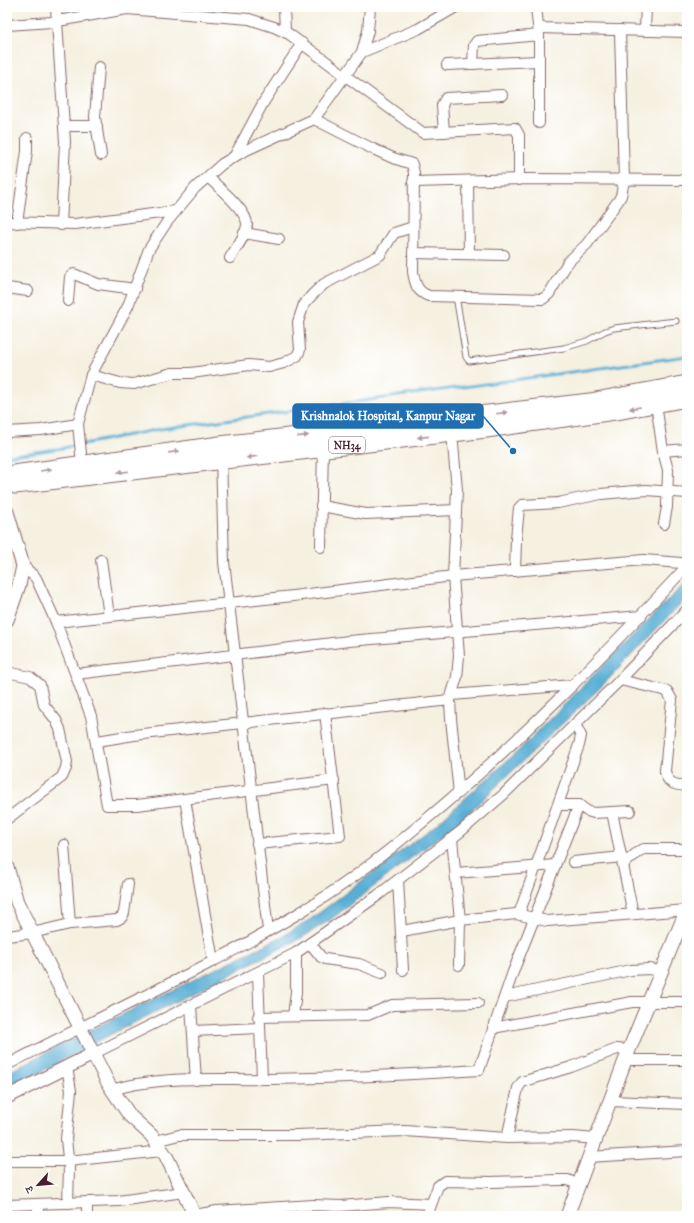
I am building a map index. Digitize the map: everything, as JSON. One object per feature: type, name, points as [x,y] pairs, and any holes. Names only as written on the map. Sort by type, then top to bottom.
[{"type":"highway","name":"NH34","points":[[7,486],[221,453],[568,405],[687,384]]},
{"type":"highway","name":"NH34","points":[[7,475],[81,458],[221,453],[323,447],[452,434],[656,404],[687,398]]},
{"type":"street","points":[[56,7],[65,142],[61,225]]},
{"type":"street","points":[[284,7],[285,32]]},
{"type":"street","points":[[81,458],[78,428],[91,375],[128,306],[149,249],[176,211],[222,164],[314,119],[362,52],[368,31],[370,7]]},
{"type":"street","points":[[362,52],[418,29],[456,7]]},
{"type":"street","points":[[536,7],[539,31],[539,123]]},
{"type":"street","points":[[645,30],[646,7]]},
{"type":"street","points":[[7,25],[57,21],[126,9],[170,11],[248,19],[285,32],[424,133],[515,128],[519,135],[519,180]]},
{"type":"street","points":[[314,119],[371,148],[393,158],[412,164],[414,167],[413,253],[415,283],[420,292],[429,296],[537,300],[546,297],[568,262],[587,244],[621,196],[624,180],[620,30]]},
{"type":"street","points":[[473,64],[474,45],[478,41],[539,31],[645,30],[687,32]]},
{"type":"street","points":[[234,157],[263,103],[302,44]]},
{"type":"street","points":[[447,65],[539,60]]},
{"type":"street","points":[[99,67],[96,108],[101,155]]},
{"type":"street","points":[[444,132],[442,105],[446,98],[502,95]]},
{"type":"street","points":[[64,126],[97,126]]},
{"type":"street","points":[[18,223],[27,151],[26,138]]},
{"type":"street","points":[[208,177],[242,212],[247,225],[230,258]]},
{"type":"street","points":[[413,182],[519,180],[687,180]]},
{"type":"street","points":[[468,181],[469,254]]},
{"type":"street","points":[[7,222],[61,225],[176,211]]},
{"type":"street","points":[[91,375],[120,383],[134,384],[172,373],[191,373],[249,365],[270,367],[284,364],[297,356],[300,350],[298,322],[304,304],[313,294],[324,284],[380,255],[394,233],[413,227]]},
{"type":"street","points":[[244,233],[279,239]]},
{"type":"street","points":[[413,253],[504,255]]},
{"type":"street","points":[[68,301],[70,277],[74,274],[98,284],[135,289]]},
{"type":"street","points":[[7,288],[28,291]]},
{"type":"street","points":[[656,404],[662,451],[668,470],[668,492],[664,524]]},
{"type":"street","points":[[7,432],[78,428]]},
{"type":"street","points":[[452,434],[457,490],[453,576],[459,656],[457,677],[451,697],[451,719],[459,793]]},
{"type":"street","points":[[321,547],[323,447]]},
{"type":"street","points":[[662,451],[687,449]]},
{"type":"street","points":[[221,453],[224,562],[268,930]]},
{"type":"street","points":[[515,570],[519,508],[522,505],[558,503],[601,494],[646,490],[687,493]]},
{"type":"street","points":[[321,506],[366,514],[456,510]]},
{"type":"street","points":[[7,512],[23,566],[19,585],[7,620]]},
{"type":"street","points":[[101,560],[108,616]]},
{"type":"street","points":[[7,1065],[80,1030],[212,961],[300,913],[351,879],[459,793],[543,716],[641,616],[687,566],[681,563],[644,560],[515,570],[56,622]]},
{"type":"street","points":[[23,566],[36,578],[56,622],[91,716],[97,741],[107,805],[137,805],[334,780]]},
{"type":"street","points":[[7,1097],[67,1067],[92,1052],[191,1006],[296,953],[398,880],[452,839],[503,795],[686,613]]},
{"type":"street","points":[[76,674],[235,654],[458,631],[641,616]]},
{"type":"street","points":[[7,672],[30,677],[40,685],[44,705],[56,720],[60,729],[67,762],[62,777],[7,819]]},
{"type":"street","points":[[620,680],[670,693],[672,700],[665,771],[668,780],[671,783],[687,786]]},
{"type":"street","points":[[97,741],[134,735],[451,697],[574,685]]},
{"type":"street","points":[[257,844],[340,836],[325,713]]},
{"type":"street","points":[[519,914],[560,805],[579,744],[580,736],[575,724]]},
{"type":"street","points":[[185,799],[212,961]]},
{"type":"street","points":[[560,805],[576,805],[590,812],[630,811]]},
{"type":"street","points":[[112,1090],[133,1083],[196,1080],[406,1076],[479,1070],[504,997],[555,865],[576,805]]},
{"type":"street","points":[[612,812],[634,914]]},
{"type":"street","points":[[452,839],[460,920],[460,965]]},
{"type":"street","points":[[64,845],[70,924]]},
{"type":"street","points":[[573,862],[623,860],[639,850],[644,849],[687,849]]},
{"type":"street","points":[[456,873],[555,865]]},
{"type":"street","points":[[7,867],[12,889],[32,933],[80,1030],[112,1090],[130,1116],[159,1146],[195,1215],[217,1211],[312,1205],[341,1206],[389,1202],[431,1204]]},
{"type":"street","points":[[398,880],[403,970]]},
{"type":"street","points":[[7,936],[32,933],[70,924],[120,918],[124,913],[128,884]]},
{"type":"street","points":[[402,931],[460,920],[519,914],[548,921],[687,910],[627,1055],[567,1216]]},
{"type":"street","points":[[310,943],[324,959],[359,964],[382,973]]},
{"type":"street","points":[[293,1016],[296,992],[296,953]]},
{"type":"street","points":[[504,997],[631,970],[649,969],[661,971]]},
{"type":"street","points":[[258,973],[258,1017],[262,1079]]},
{"type":"street","points":[[494,1028],[632,1002],[687,1002]]},
{"type":"street","points":[[258,1017],[368,1015],[392,1005],[478,1003]]},
{"type":"street","points":[[191,1006],[196,1080]]},
{"type":"street","points":[[193,1031],[259,1028]]},
{"type":"street","points":[[507,1138],[518,1088],[522,1082],[571,1067],[617,1048],[627,1055],[687,1060]]},
{"type":"street","points":[[67,1067],[71,1085],[66,1139],[68,1161],[68,1203]]},
{"type":"street","points":[[610,1101],[687,1104]]},
{"type":"street","points":[[7,1161],[68,1161],[159,1146],[179,1135],[297,1135],[405,1130],[507,1138],[573,1137],[595,1139]]},
{"type":"street","points":[[588,1157],[687,1151]]},
{"type":"street","points":[[427,1216],[438,1186],[445,1181],[491,1182],[568,1180],[578,1185]]},
{"type":"street","points":[[7,1205],[38,1205],[124,1200],[184,1192]]},
{"type":"street","points":[[87,1216],[88,1202]]},
{"type":"street","points":[[38,1205],[38,1216]]},
{"type":"street","points":[[337,1216],[341,1206]]},
{"type":"lane","points":[[456,296],[466,357],[469,361],[564,348],[588,341],[605,331],[614,328],[676,321]]},
{"type":"water","points":[[687,581],[687,597],[602,686],[460,821],[330,920],[303,937],[102,1039],[7,1090],[7,1073],[66,1042],[283,936],[311,919],[433,827],[518,751]]},
{"type":"waterway","points":[[7,456],[63,448],[160,429],[687,356]]},
{"type":"place","name":"Krishnalok Hospital, Kanpur Nagar","points":[[513,451]]}]
